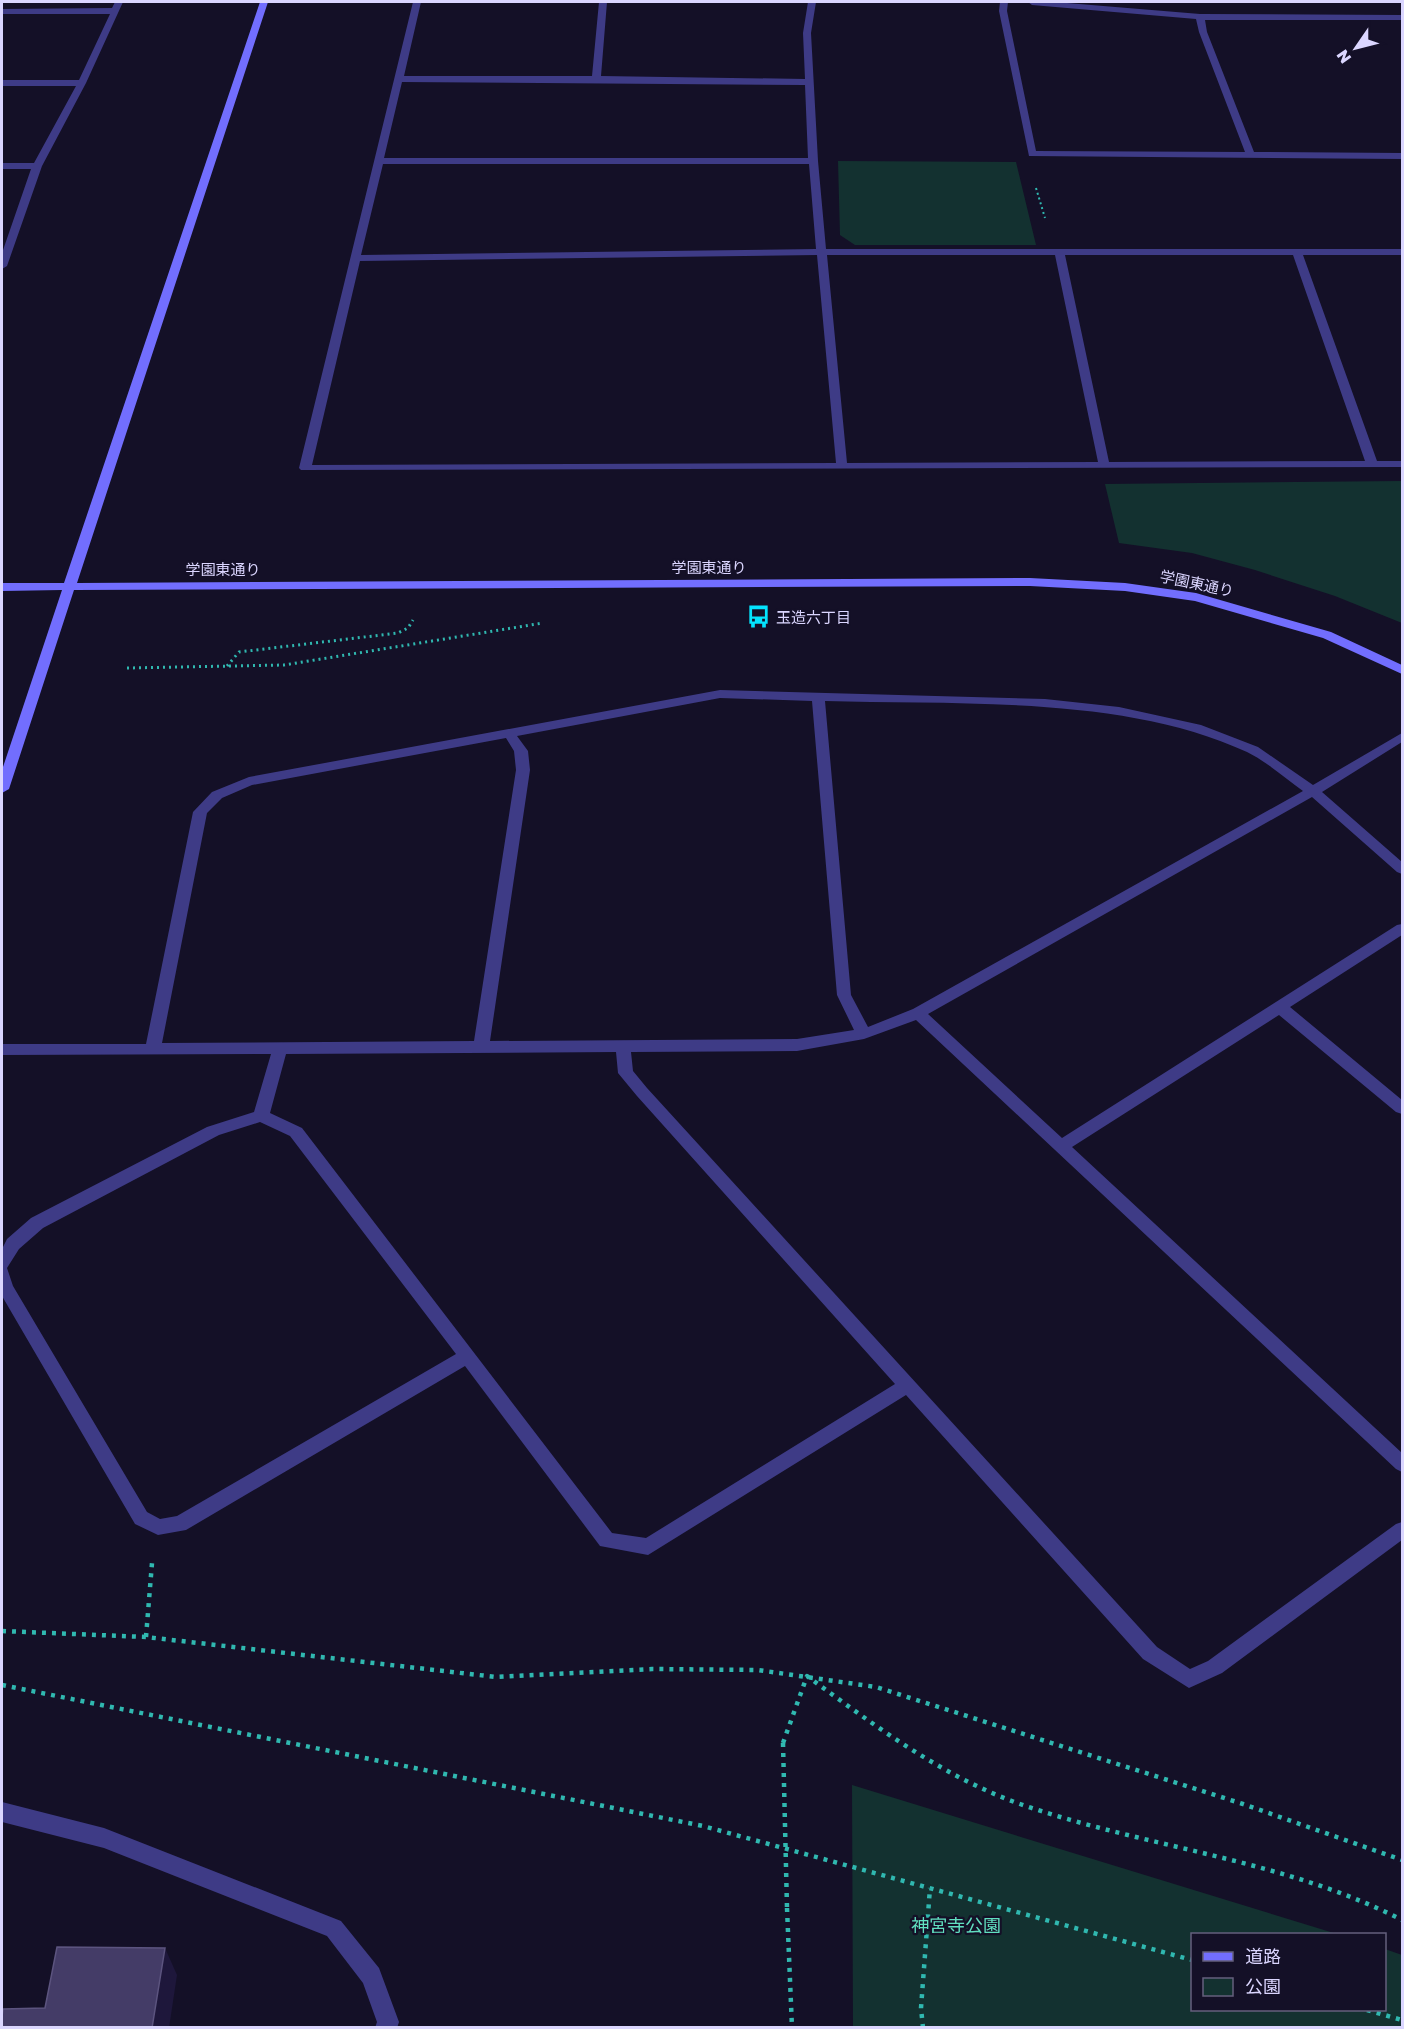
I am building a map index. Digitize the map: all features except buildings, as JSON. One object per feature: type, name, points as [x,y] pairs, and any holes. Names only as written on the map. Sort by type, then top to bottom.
[{"type":"street","points":[[2,264],[38,166],[82,83],[120,2]]},
{"type":"street","points":[[2,789],[264,2]]},
{"type":"street","points":[[417,2],[305,468],[1402,464]]},
{"type":"street","points":[[596,79],[603,2]]},
{"type":"street","points":[[812,2],[809,7],[807,33],[813,161],[842,466]]},
{"type":"street","points":[[1004,2],[1032,154],[1402,156]]},
{"type":"street","points":[[1032,2],[1200,17],[1398,20]]},
{"type":"street","points":[[2,11],[115,11]]},
{"type":"street","points":[[1200,17],[1203,32],[1250,154]]},
{"type":"street","points":[[399,79],[808,82]]},
{"type":"street","points":[[2,83],[82,83]]},
{"type":"street","points":[[378,161],[813,161]]},
{"type":"street","points":[[2,166],[38,166]]},
{"type":"street","points":[[357,258],[820,252],[1060,254],[1402,252]]},
{"type":"street","points":[[1298,252],[1372,464]]},
{"type":"street","points":[[1060,254],[1104,464]]},
{"type":"street","name":"学園東通り","points":[[2,587],[1018,582],[1113,586],[1196,597],[1270,617],[1327,635],[1402,670]]},
{"type":"street","points":[[153,1048],[200,812],[217,795],[249,781],[720,694],[1045,703],[1119,711],[1196,728],[1253,750],[1313,791],[1402,869]]},
{"type":"street","points":[[818,696],[844,995],[864,1034]]},
{"type":"street","points":[[481,1048],[523,770],[521,751],[509,733]]},
{"type":"street","points":[[2,1050],[623,1048],[706,1044],[798,1046],[864,1034],[918,1013],[1313,791],[1402,738]]},
{"type":"street","points":[[1062,1146],[1402,930]]},
{"type":"street","points":[[1280,1007],[1402,1108]]},
{"type":"street","points":[[918,1013],[1402,1464]]},
{"type":"street","points":[[623,1048],[626,1073],[631,1079],[1150,1653],[1189,1679],[1215,1667],[1402,1530]]},
{"type":"street","points":[[261,1116],[280,1050]]},
{"type":"street","points":[[2,1263],[13,1244],[37,1224],[213,1131],[261,1116],[296,1132],[607,1540],[648,1547],[908,1385]]},
{"type":"street","points":[[2,1274],[5,1287],[141,1518],[158,1527],[180,1524],[466,1357]]},
{"type":"street","points":[[2,1812],[104,1838],[334,1928],[371,1976],[388,2022],[386,2028]]},
{"type":"path","points":[[1032,154],[1030,166],[1055,250],[1060,254]]},
{"type":"path","points":[[226,667],[239,652],[398,633],[408,628],[416,615]]},
{"type":"path","points":[[127,668],[284,664],[349,656],[551,621]]},
{"type":"path","points":[[146,1637],[150,1571]]},
{"type":"path","points":[[2,1631],[146,1637],[496,1677],[652,1669],[758,1670],[876,1687],[1243,1804],[1402,1860]]},
{"type":"path","points":[[792,2028],[783,1743],[807,1676]]},
{"type":"path","points":[[807,1676],[886,1734],[969,1782],[1020,1803],[1152,1842],[1254,1867],[1358,1899],[1402,1920]]},
{"type":"path","points":[[2,1685],[703,1826],[1191,1960]]},
{"type":"path","points":[[923,2028],[921,2008],[930,1888]]},
{"type":"path","points":[[1371,2011],[1402,2019]]},
{"type":"green space","points":[[838,161],[1016,162],[1036,245],[855,245],[840,235]]},
{"type":"green space","points":[[1402,481],[1402,623],[1335,596],[1255,570],[1192,553],[1119,543],[1105,484]]},
{"type":"green space","name":"神宮寺公園","points":[[852,1785],[1334,1933],[1191,1933],[1191,2011],[1386,2011],[1386,1949],[1402,1955],[1402,2027],[853,2027]]},
{"type":"place","name":"玉造六丁目","points":[[758,617]]}]
